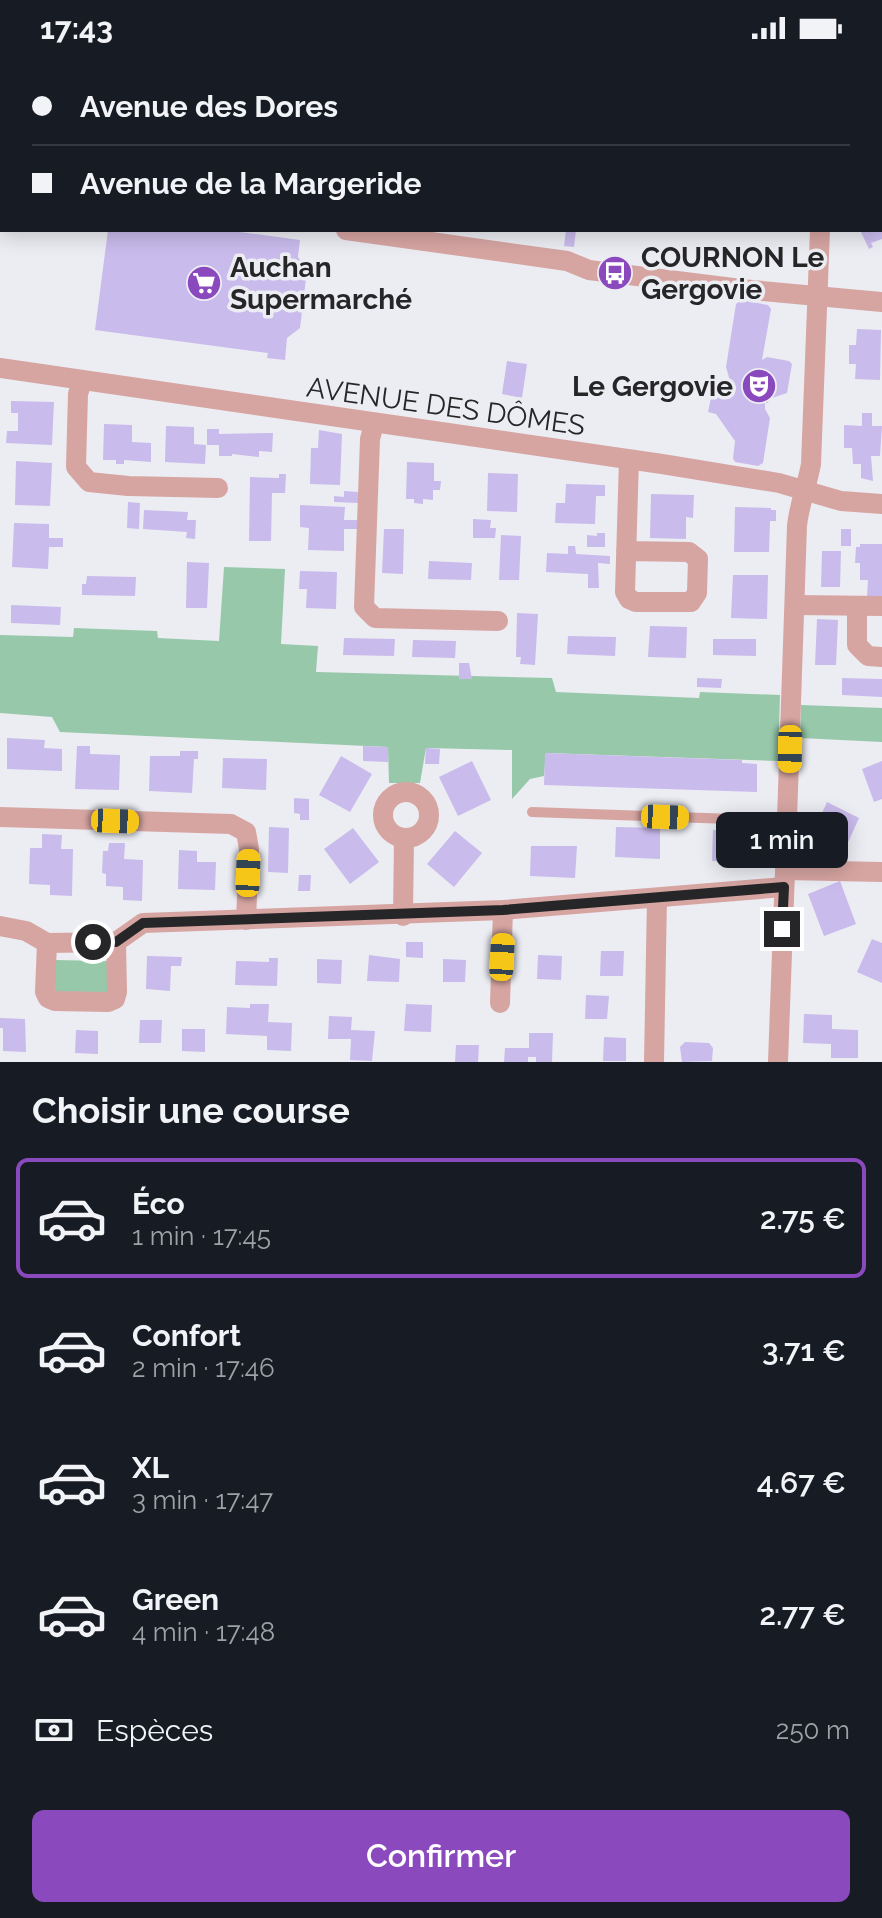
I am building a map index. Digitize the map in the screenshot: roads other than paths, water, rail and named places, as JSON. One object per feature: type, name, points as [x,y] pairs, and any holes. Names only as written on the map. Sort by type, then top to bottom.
[{"type":"street","points":[[374,232],[567,261],[589,270],[882,302]]},
{"type":"street","points":[[779,1062],[798,510],[807,491],[811,464],[820,232]]},
{"type":"street","name":"AVENUE DES DÔMES","points":[[0,368],[779,483],[841,501],[882,504]]},
{"type":"street","points":[[82,381],[78,394],[76,467],[89,482],[218,488]]},
{"type":"street","points":[[374,424],[370,439],[364,607],[375,618],[498,621]]},
{"type":"street","points":[[626,551],[629,460]]},
{"type":"street","points":[[795,605],[882,606]]},
{"type":"street","points":[[857,606],[857,645],[868,656],[882,657]]},
{"type":"street","points":[[0,817],[231,824],[246,832],[249,849],[246,920]]},
{"type":"street","points":[[403,916],[404,838]]},
{"type":"street","points":[[0,926],[26,931],[47,943],[116,942],[143,923],[503,910],[657,898],[785,878],[882,872]]},
{"type":"street","points":[[654,1062],[657,898]]},
{"type":"street","points":[[500,1003],[503,910]]},
{"type":"street","points":[[47,943],[45,992],[48,998],[55,1001],[108,1002],[115,999],[117,992],[116,942]]},
{"type":"lane","points":[[532,812],[789,821]]},
{"type":"place","name":"COURNON Le Gergovie","points":[[615,273]]},
{"type":"place","name":"Auchan Supermarché","points":[[204,283]]},
{"type":"place","name":"Le Gergovie","points":[[759,386]]}]
